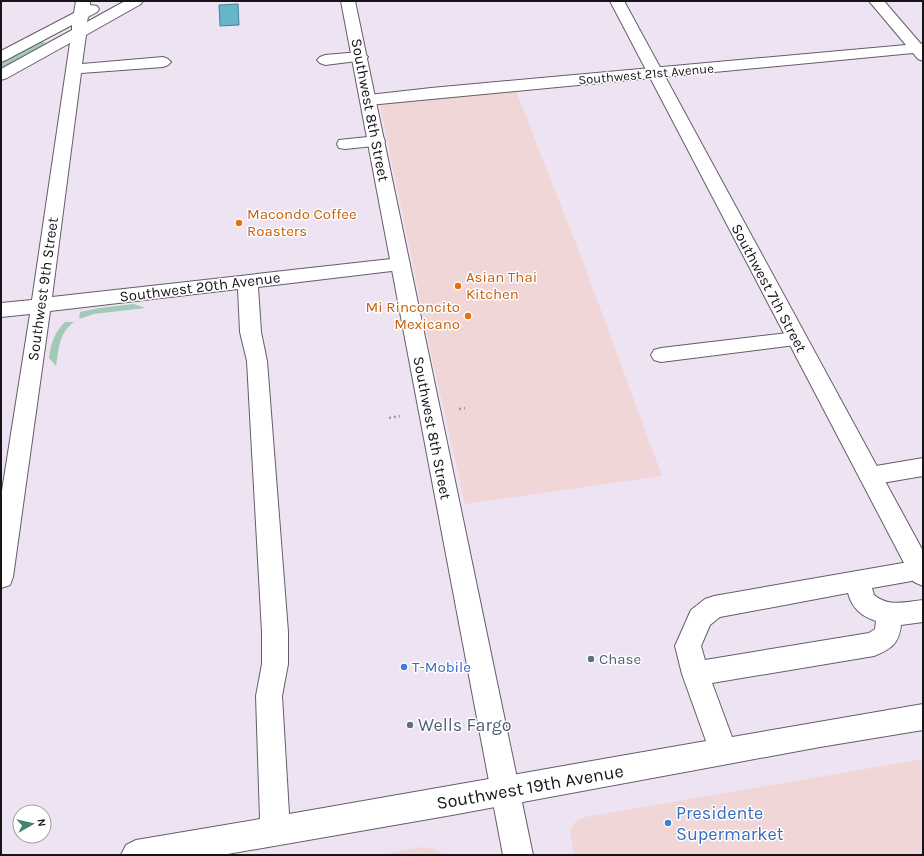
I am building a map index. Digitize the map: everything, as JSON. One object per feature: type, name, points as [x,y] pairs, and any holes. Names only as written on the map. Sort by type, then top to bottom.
[{"type":"street","points":[[1,57],[82,7],[107,1]]},
{"type":"street","points":[[1,75],[136,1]]},
{"type":"street","name":"Southwest 8th Street","points":[[348,1],[369,100],[400,264],[518,855]]},
{"type":"street","name":"Southwest 7th Street","points":[[617,1],[922,573]]},
{"type":"street","points":[[876,1],[921,51]]},
{"type":"street","name":"Southwest 9th Street","points":[[1,577],[41,305],[82,7]]},
{"type":"street","name":"Southwest 21st Avenue","points":[[369,100],[655,73],[921,51]]},
{"type":"street","points":[[325,60],[360,57]]},
{"type":"street","points":[[74,69],[163,62]]},
{"type":"street","points":[[345,144],[377,141]]},
{"type":"street","name":"Southwest 20th Avenue","points":[[1,310],[400,264]]},
{"type":"street","points":[[248,281],[250,335],[252,348],[257,361],[275,632],[275,664],[269,696],[275,831]]},
{"type":"street","points":[[661,355],[796,338]]},
{"type":"street","points":[[870,476],[923,467]]},
{"type":"street","points":[[724,751],[695,674],[688,646],[700,618],[714,607],[864,579],[922,573]]},
{"type":"street","points":[[864,579],[859,586],[860,595],[864,602],[873,609],[889,614],[923,611]]},
{"type":"street","points":[[695,674],[874,644],[887,635],[889,614]]},
{"type":"street","name":"Southwest 19th Avenue","points":[[136,855],[923,717]]},
{"type":"path","points":[[460,409],[465,408]]},
{"type":"path","points":[[389,418],[400,416]]},
{"type":"shaded area","points":[[516,91],[582,259],[662,476],[465,504],[432,358],[380,105]]},
{"type":"shaded area","points":[[923,759],[923,855],[574,855],[570,833],[572,826],[577,820],[585,817]]},
{"type":"shaded area","points":[[422,847],[435,849],[444,855],[381,855]]},
{"type":"green space","points":[[41,41],[46,43],[1,68],[1,62]]},
{"type":"green space","points":[[134,304],[145,308],[94,314],[79,319],[80,312]]},
{"type":"green space","points":[[65,322],[74,322],[65,331],[60,341],[56,366],[49,358],[51,348],[56,334]]},
{"type":"water","points":[[238,4],[239,25],[220,26],[219,5]]},
{"type":"place","name":"Macondo Coffee Roasters","points":[[239,223]]},
{"type":"place","name":"Asian Thai Kitchen","points":[[458,286]]},
{"type":"place","name":"Mi Rinconcito Mexicano","points":[[468,316]]},
{"type":"place","name":"Chase","points":[[591,659]]},
{"type":"place","name":"T-Mobile","points":[[404,667]]},
{"type":"place","name":"Wells Fargo","points":[[410,725]]},
{"type":"place","name":"Presidente Supermarket","points":[[668,823]]}]
